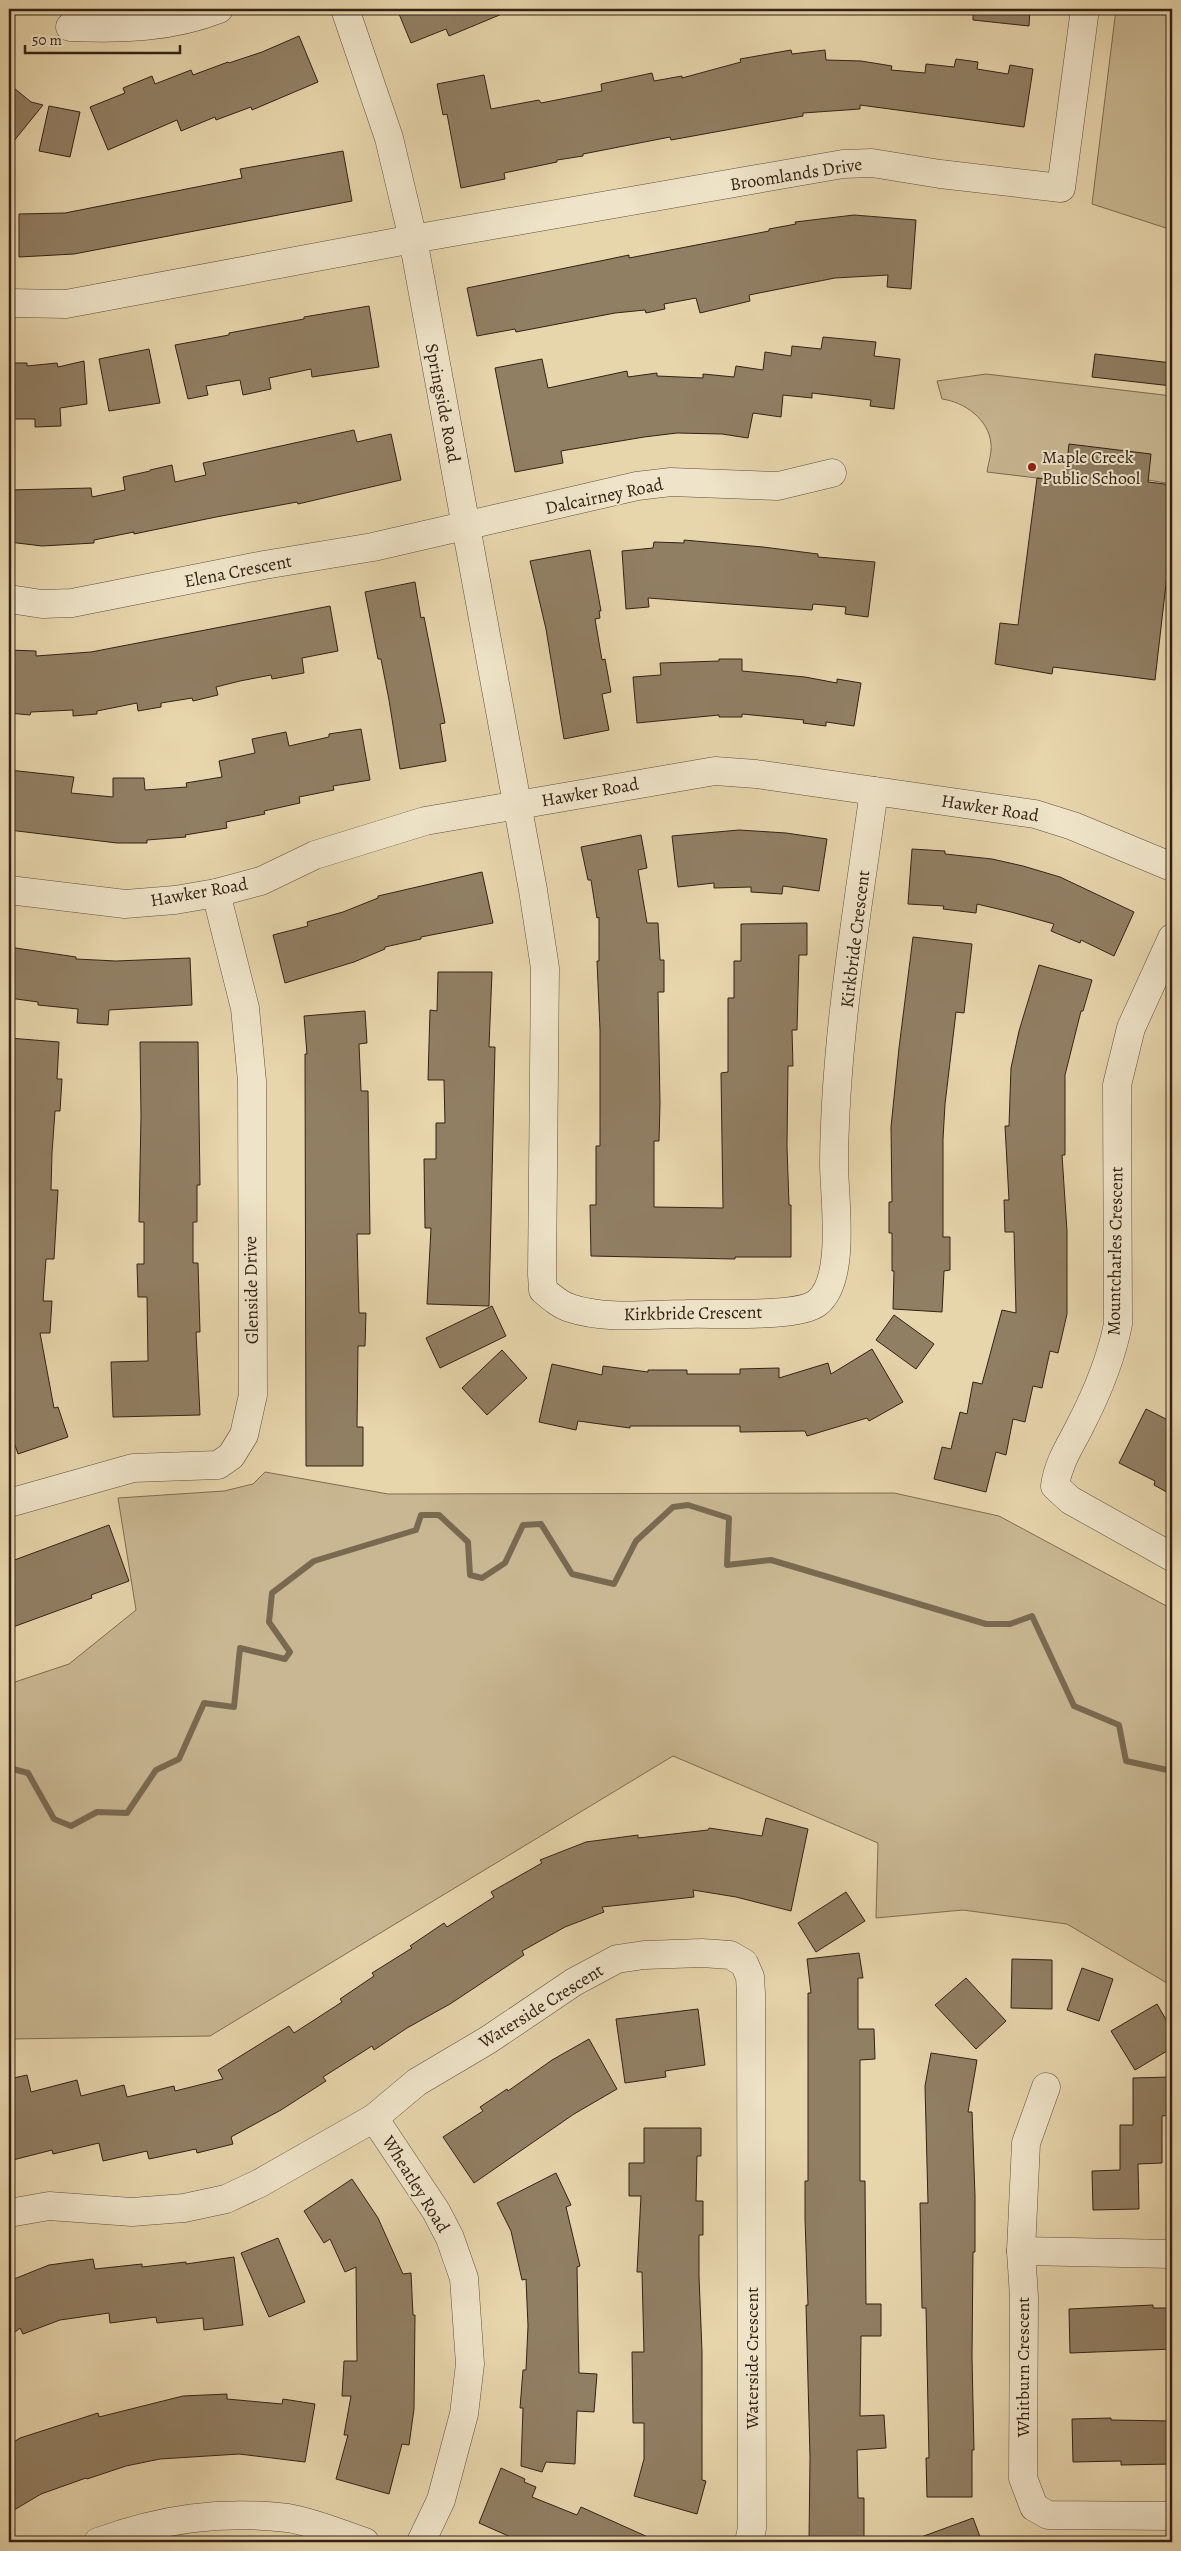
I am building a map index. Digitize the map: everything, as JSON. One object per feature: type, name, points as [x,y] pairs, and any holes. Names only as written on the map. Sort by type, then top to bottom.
[{"type":"street","points":[[70,27],[118,29],[175,24],[219,9]]},
{"type":"street","name":"Springside Road","points":[[345,9],[389,138],[413,239],[517,804]]},
{"type":"street","name":"Broomlands Drive","points":[[413,239],[843,164],[872,163],[940,174],[1061,188],[1085,9]]},
{"type":"street","points":[[9,303],[66,304],[413,239]]},
{"type":"street","name":"Dalcairney Road","points":[[466,527],[637,486],[671,482],[778,486],[832,473]]},
{"type":"street","name":"Elena Crescent","points":[[9,599],[42,604],[72,603],[466,527]]},
{"type":"street","name":"Hawker Road","points":[[9,890],[125,904],[175,900],[216,893],[262,881],[314,855],[425,821],[715,771],[756,774],[1035,814],[1073,826],[1172,867]]},
{"type":"street","name":"Kirkbride Crescent","points":[[517,804],[545,968],[543,1290],[570,1308],[594,1313],[623,1315],[772,1312],[799,1310],[817,1303],[828,1290],[833,1272],[836,1251],[834,1121],[843,1030],[874,790]]},
{"type":"street","name":"Glenside Drive","points":[[9,1503],[133,1468],[218,1466],[231,1456],[244,1435],[252,1395],[252,1082],[245,1008],[216,893]]},
{"type":"street","name":"Mountcharles Crescent","points":[[1172,938],[1131,1028],[1117,1084],[1118,1324],[1112,1354],[1084,1418],[1057,1470],[1056,1486],[1070,1500],[1172,1557]]},
{"type":"street","name":"Waterside Crescent","points":[[9,2213],[49,2206],[132,2212],[184,2208],[226,2199],[260,2183],[374,2118],[417,2082],[488,2040],[574,1982],[616,1959],[644,1954],[702,1953],[730,1955],[744,1963],[750,1977],[751,1994],[752,2528],[750,2542]]},
{"type":"street","name":"Whitburn Crescent","points":[[1046,2088],[1026,2143],[1021,2251],[1023,2478],[1034,2507],[1048,2515],[1172,2516]]},
{"type":"street","name":"Wheatley Road","points":[[374,2118],[436,2211],[450,2238],[464,2278],[470,2364],[464,2414],[441,2500],[421,2542]]},
{"type":"street","points":[[1021,2251],[1172,2254]]},
{"type":"street","points":[[98,2542],[147,2525],[190,2517],[236,2515],[290,2518],[365,2542]]},
{"type":"shaded area","points":[[1116,9],[1172,9],[1172,230],[1092,204]]},
{"type":"shaded area","points":[[986,374],[1172,396],[1172,484],[1130,477],[1129,489],[987,472],[991,444],[986,427],[967,408],[942,399],[937,381]]},
{"type":"shaded area","points":[[265,1472],[388,1494],[894,1493],[999,1516],[1172,1609],[1172,1986],[1067,1924],[963,1910],[876,1918],[878,1843],[673,1756],[210,2036],[9,2039],[9,1684],[69,1664],[136,1610],[118,1498],[224,1491],[253,1484]]},
{"type":"building","points":[[397,9],[514,9],[449,36],[446,29],[411,43]]},
{"type":"building","points":[[973,9],[1030,9],[1029,26],[973,20]]},
{"type":"building","points":[[299,36],[318,82],[252,110],[251,107],[216,120],[215,117],[181,131],[177,120],[108,150],[90,107],[125,93],[123,88],[152,76],[155,84],[191,70],[193,75],[262,52]]},
{"type":"building","points":[[791,50],[792,54],[825,50],[826,60],[861,61],[892,66],[891,70],[925,73],[926,64],[954,67],[956,59],[978,62],[977,69],[1008,74],[1010,65],[1033,69],[1024,127],[860,105],[860,109],[803,113],[803,116],[671,140],[670,137],[583,154],[583,156],[557,160],[557,162],[504,173],[505,179],[461,188],[447,114],[443,115],[437,84],[484,75],[491,109],[539,100],[541,103],[602,91],[601,84],[652,73],[654,81],[682,76],[682,78],[741,62],[740,59]]},
{"type":"building","points":[[9,84],[31,102],[43,105],[9,147]]},
{"type":"building","points":[[49,106],[80,112],[70,157],[39,151]]},
{"type":"building","points":[[343,151],[352,201],[74,254],[19,257],[19,214],[65,213],[242,178],[240,169]]},
{"type":"building","points":[[854,215],[916,220],[911,289],[887,287],[888,275],[835,278],[749,295],[750,301],[700,313],[696,298],[664,304],[665,309],[646,313],[645,310],[615,313],[516,332],[515,329],[477,336],[467,288],[629,255],[629,258],[769,231],[769,229],[796,224],[795,222]]},
{"type":"building","points":[[369,306],[379,367],[312,377],[311,369],[269,378],[271,389],[243,395],[240,380],[206,386],[208,395],[188,399],[175,345],[304,319],[304,317]]},
{"type":"building","points":[[823,337],[876,342],[874,356],[900,359],[894,409],[870,406],[871,400],[812,393],[812,398],[783,395],[781,417],[753,413],[748,438],[722,434],[677,433],[644,437],[561,451],[563,463],[515,472],[495,368],[542,359],[548,388],[627,371],[628,377],[657,373],[657,376],[703,378],[703,374],[734,377],[736,366],[763,370],[765,352],[791,356],[792,346],[821,349]]},
{"type":"building","points":[[149,349],[160,403],[109,411],[99,359]]},
{"type":"building","points":[[1095,354],[1172,363],[1172,386],[1092,377]]},
{"type":"building","points":[[84,361],[87,404],[60,408],[61,426],[35,427],[35,419],[9,419],[9,363],[27,363],[27,366],[57,363],[58,367]]},
{"type":"building","points":[[354,430],[357,442],[391,434],[401,480],[298,504],[297,502],[94,540],[94,543],[42,546],[9,542],[9,490],[91,488],[92,497],[125,490],[123,477],[150,470],[172,465],[175,482],[206,475],[203,463]]},
{"type":"building","points":[[1069,444],[1151,454],[1148,482],[1172,485],[1172,576],[1167,575],[1155,680],[1053,667],[1052,674],[995,664],[1000,623],[1018,625],[1037,478],[1065,481]]},
{"type":"building","points":[[684,540],[763,547],[818,554],[818,557],[875,562],[868,617],[845,614],[846,607],[813,604],[812,610],[648,598],[649,607],[626,609],[622,551],[653,548],[654,542],[684,543]]},
{"type":"building","points":[[590,550],[601,611],[599,611],[600,618],[595,619],[602,660],[605,659],[611,692],[602,694],[609,730],[564,739],[546,629],[530,561]]},
{"type":"building","points":[[415,582],[421,618],[424,617],[445,723],[440,724],[446,761],[400,769],[381,659],[378,659],[365,592]]},
{"type":"building","points":[[330,606],[338,651],[302,658],[304,673],[272,679],[271,675],[240,681],[216,687],[218,695],[193,701],[192,698],[161,703],[161,707],[138,711],[137,703],[97,711],[97,714],[73,716],[73,710],[31,712],[30,715],[9,713],[9,650],[36,651],[36,656],[91,652]]},
{"type":"building","points":[[719,659],[742,659],[742,671],[805,677],[837,683],[837,679],[861,683],[854,726],[826,722],[826,726],[803,723],[804,720],[742,714],[742,717],[719,717],[719,715],[637,723],[633,677],[661,675],[660,663],[719,661]]},
{"type":"building","points":[[361,729],[370,780],[333,786],[334,790],[299,797],[300,803],[264,811],[265,814],[226,822],[227,828],[185,835],[186,837],[147,840],[147,843],[117,843],[9,830],[9,770],[74,777],[71,793],[113,797],[113,778],[144,778],[145,790],[187,787],[186,783],[222,777],[219,761],[255,753],[252,739],[286,732],[289,746],[329,737],[329,734]]},
{"type":"building","points":[[739,830],[786,833],[827,839],[819,891],[783,886],[782,894],[751,892],[751,887],[714,888],[714,883],[678,887],[672,836]]},
{"type":"building","points":[[641,835],[647,868],[638,870],[647,923],[658,923],[660,960],[664,960],[664,992],[658,992],[660,1104],[659,1141],[654,1141],[654,1207],[723,1208],[721,1073],[728,1072],[728,998],[734,998],[734,961],[741,961],[741,924],[807,923],[807,955],[799,955],[797,1030],[792,1030],[793,1066],[788,1066],[787,1146],[789,1205],[791,1205],[791,1257],[735,1257],[735,1259],[591,1256],[590,1205],[596,1205],[596,1146],[600,1146],[600,1030],[597,961],[599,961],[599,917],[597,918],[591,880],[588,880],[581,847]]},
{"type":"building","points":[[912,849],[945,851],[945,854],[992,859],[1023,866],[1060,877],[1134,912],[1114,956],[1081,940],[1080,943],[1051,931],[1054,924],[1011,912],[977,904],[976,913],[943,909],[944,906],[908,904]]},
{"type":"building","points":[[482,872],[493,923],[421,937],[421,939],[385,947],[385,949],[354,962],[285,983],[273,935],[308,926],[307,922],[343,912],[378,898],[378,896]]},
{"type":"building","points":[[913,937],[972,944],[964,1013],[956,1012],[945,1104],[943,1237],[950,1237],[950,1270],[944,1271],[942,1312],[893,1309],[892,1233],[889,1233],[889,1202],[892,1202],[891,1127]]},
{"type":"building","points":[[9,947],[76,957],[76,959],[116,961],[190,958],[192,1005],[109,1010],[108,1025],[77,1023],[78,1009],[38,1005],[38,1002],[9,998]]},
{"type":"building","points":[[1039,965],[1092,980],[1083,1011],[1081,1011],[1065,1075],[1065,1155],[1062,1155],[1067,1231],[1067,1314],[1058,1353],[1050,1351],[1042,1388],[1033,1386],[1025,1422],[1013,1419],[1006,1455],[996,1452],[986,1492],[934,1479],[942,1447],[951,1449],[960,1412],[967,1414],[973,1382],[982,1384],[1002,1310],[1016,1313],[1014,1232],[1005,1232],[1004,1200],[1009,1200],[1005,1126],[1009,1126],[1011,1068],[1019,1031]]},
{"type":"building","points":[[438,972],[492,972],[489,1047],[495,1047],[489,1306],[427,1304],[431,1228],[425,1228],[424,1159],[436,1159],[436,1123],[445,1123],[444,1080],[428,1080],[430,1010],[437,1011]]},
{"type":"building","points":[[365,1011],[367,1043],[359,1044],[361,1091],[368,1091],[370,1234],[357,1234],[359,1313],[366,1313],[365,1346],[358,1346],[357,1427],[363,1427],[363,1466],[306,1466],[305,1054],[307,1054],[304,1016]]},
{"type":"building","points":[[9,1038],[59,1042],[57,1079],[62,1079],[60,1111],[55,1111],[52,1153],[51,1190],[58,1190],[54,1259],[46,1259],[43,1301],[52,1301],[50,1333],[40,1333],[54,1408],[58,1407],[68,1437],[18,1454],[9,1428]]},
{"type":"building","points":[[140,1042],[198,1042],[200,1185],[197,1185],[197,1222],[193,1222],[193,1263],[198,1263],[200,1332],[196,1332],[200,1415],[113,1417],[111,1362],[148,1361],[147,1297],[138,1297],[137,1264],[144,1264],[144,1222],[139,1222]]},
{"type":"building","points":[[492,1306],[506,1336],[440,1368],[426,1338]]},
{"type":"building","points":[[894,1315],[934,1344],[916,1369],[876,1340]]},
{"type":"building","points":[[872,1349],[903,1402],[869,1421],[867,1418],[807,1436],[805,1431],[740,1432],[740,1426],[630,1426],[630,1428],[578,1421],[576,1430],[539,1422],[552,1364],[602,1375],[603,1366],[648,1372],[648,1370],[687,1370],[687,1374],[740,1374],[740,1369],[779,1368],[779,1378],[828,1363],[831,1374]]},
{"type":"building","points":[[502,1350],[527,1378],[487,1415],[462,1388]]},
{"type":"building","points":[[1146,1409],[1172,1422],[1172,1495],[1154,1485],[1155,1481],[1119,1463]]},
{"type":"building","points":[[109,1525],[129,1581],[91,1595],[92,1598],[13,1627],[9,1616],[9,1562]]},
{"type":"building","points":[[766,1818],[808,1829],[791,1911],[736,1897],[693,1890],[694,1897],[602,1907],[604,1912],[565,1927],[522,1951],[524,1955],[450,2004],[407,2028],[374,2050],[372,2046],[323,2077],[326,2081],[281,2110],[231,2137],[233,2144],[197,2153],[196,2149],[149,2159],[147,2151],[103,2161],[99,2143],[53,2154],[52,2150],[9,2161],[9,2079],[27,2075],[31,2092],[77,2080],[81,2096],[124,2085],[127,2097],[174,2086],[175,2091],[223,2079],[218,2070],[289,2026],[294,2033],[342,2002],[340,1999],[374,1976],[372,1973],[412,1948],[410,1946],[444,1923],[447,1927],[494,1897],[491,1892],[542,1863],[540,1860],[586,1842],[638,1835],[638,1838],[708,1830],[709,1828],[762,1836]]},
{"type":"building","points":[[846,1892],[865,1921],[816,1952],[798,1923]]},
{"type":"building","points":[[859,1953],[863,1978],[858,1978],[858,2029],[874,2029],[875,2059],[860,2060],[860,2181],[865,2181],[866,2304],[881,2304],[881,2336],[861,2336],[860,2416],[884,2415],[886,2448],[857,2450],[858,2498],[864,2498],[864,2542],[809,2542],[810,2457],[805,2181],[808,2181],[808,1993],[811,1993],[807,1959]]},
{"type":"building","points":[[1012,1959],[1052,1960],[1052,2009],[1011,2008]]},
{"type":"building","points":[[1082,1968],[1113,1979],[1099,2021],[1067,2010]]},
{"type":"building","points":[[966,1978],[1006,2021],[976,2049],[935,2005]]},
{"type":"building","points":[[1157,2004],[1172,2030],[1172,2048],[1135,2070],[1111,2031]]},
{"type":"building","points":[[698,2009],[705,2065],[665,2071],[666,2077],[625,2083],[616,2019]]},
{"type":"building","points":[[589,2039],[617,2089],[574,2114],[474,2183],[443,2137],[483,2111],[480,2107],[507,2089],[508,2091],[552,2060]]},
{"type":"building","points":[[931,2053],[977,2060],[968,2112],[972,2112],[975,2196],[972,2357],[974,2450],[972,2450],[972,2497],[927,2497],[926,2458],[929,2458],[926,2308],[922,2308],[920,2203],[928,2203],[925,2086]]},
{"type":"building","points":[[1172,2077],[1172,2115],[1162,2116],[1162,2163],[1138,2164],[1139,2209],[1093,2210],[1092,2171],[1120,2170],[1120,2125],[1133,2125],[1133,2078]]},
{"type":"building","points":[[644,2128],[701,2128],[701,2156],[697,2156],[696,2201],[703,2201],[703,2235],[699,2235],[699,2276],[702,2352],[702,2480],[706,2481],[697,2514],[634,2496],[644,2459],[644,2423],[633,2423],[632,2352],[644,2352],[642,2272],[637,2272],[641,2196],[629,2196],[629,2163],[644,2163]]},
{"type":"building","points":[[556,2173],[571,2205],[566,2207],[580,2266],[577,2267],[579,2373],[597,2374],[594,2412],[577,2411],[575,2464],[546,2462],[542,2472],[521,2466],[523,2408],[520,2408],[523,2370],[526,2370],[528,2326],[526,2279],[522,2280],[511,2231],[497,2203]]},
{"type":"building","points":[[352,2179],[378,2218],[403,2274],[411,2273],[413,2315],[415,2315],[414,2409],[409,2445],[402,2444],[389,2494],[336,2479],[348,2435],[344,2435],[351,2396],[342,2396],[344,2361],[357,2361],[356,2267],[345,2272],[330,2239],[324,2243],[304,2211]]},
{"type":"building","points":[[278,2238],[305,2302],[269,2317],[241,2253]]},
{"type":"building","points":[[234,2257],[243,2325],[204,2330],[203,2318],[157,2323],[156,2317],[110,2323],[109,2313],[60,2320],[23,2334],[20,2328],[9,2337],[9,2281],[49,2265],[93,2259],[95,2269],[142,2264],[142,2267],[186,2262],[186,2264]]},
{"type":"building","points":[[1153,2305],[1153,2308],[1172,2308],[1172,2349],[1070,2353],[1069,2309]]},
{"type":"building","points":[[227,2394],[227,2399],[282,2404],[283,2399],[315,2404],[305,2462],[239,2454],[160,2459],[126,2466],[41,2494],[9,2513],[9,2445],[20,2438],[98,2413],[99,2417],[183,2396]]},
{"type":"building","points":[[1111,2418],[1111,2420],[1172,2421],[1172,2464],[1121,2465],[1121,2461],[1073,2462],[1072,2419]]},
{"type":"building","points":[[501,2468],[525,2479],[524,2482],[536,2487],[532,2497],[577,2515],[581,2507],[659,2542],[522,2542],[479,2523]]},
{"type":"building","points":[[973,2518],[982,2542],[913,2542],[913,2540]]},
{"type":"waterway","points":[[9,1768],[28,1773],[54,1819],[71,1826],[97,1812],[127,1813],[156,1770],[179,1759],[204,1703],[234,1707],[240,1648],[285,1659],[290,1652],[269,1622],[272,1593],[314,1561],[416,1530],[421,1515],[439,1515],[468,1542],[470,1575],[482,1578],[505,1563],[523,1525],[541,1524],[572,1574],[614,1584],[636,1541],[673,1507],[688,1505],[729,1518],[727,1565],[771,1560],[986,1624],[1010,1624],[1032,1616],[1074,1706],[1119,1725],[1126,1761],[1172,1771]]},
{"type":"place","name":"Maple Creek Public School","points":[[1032,467]]}]
